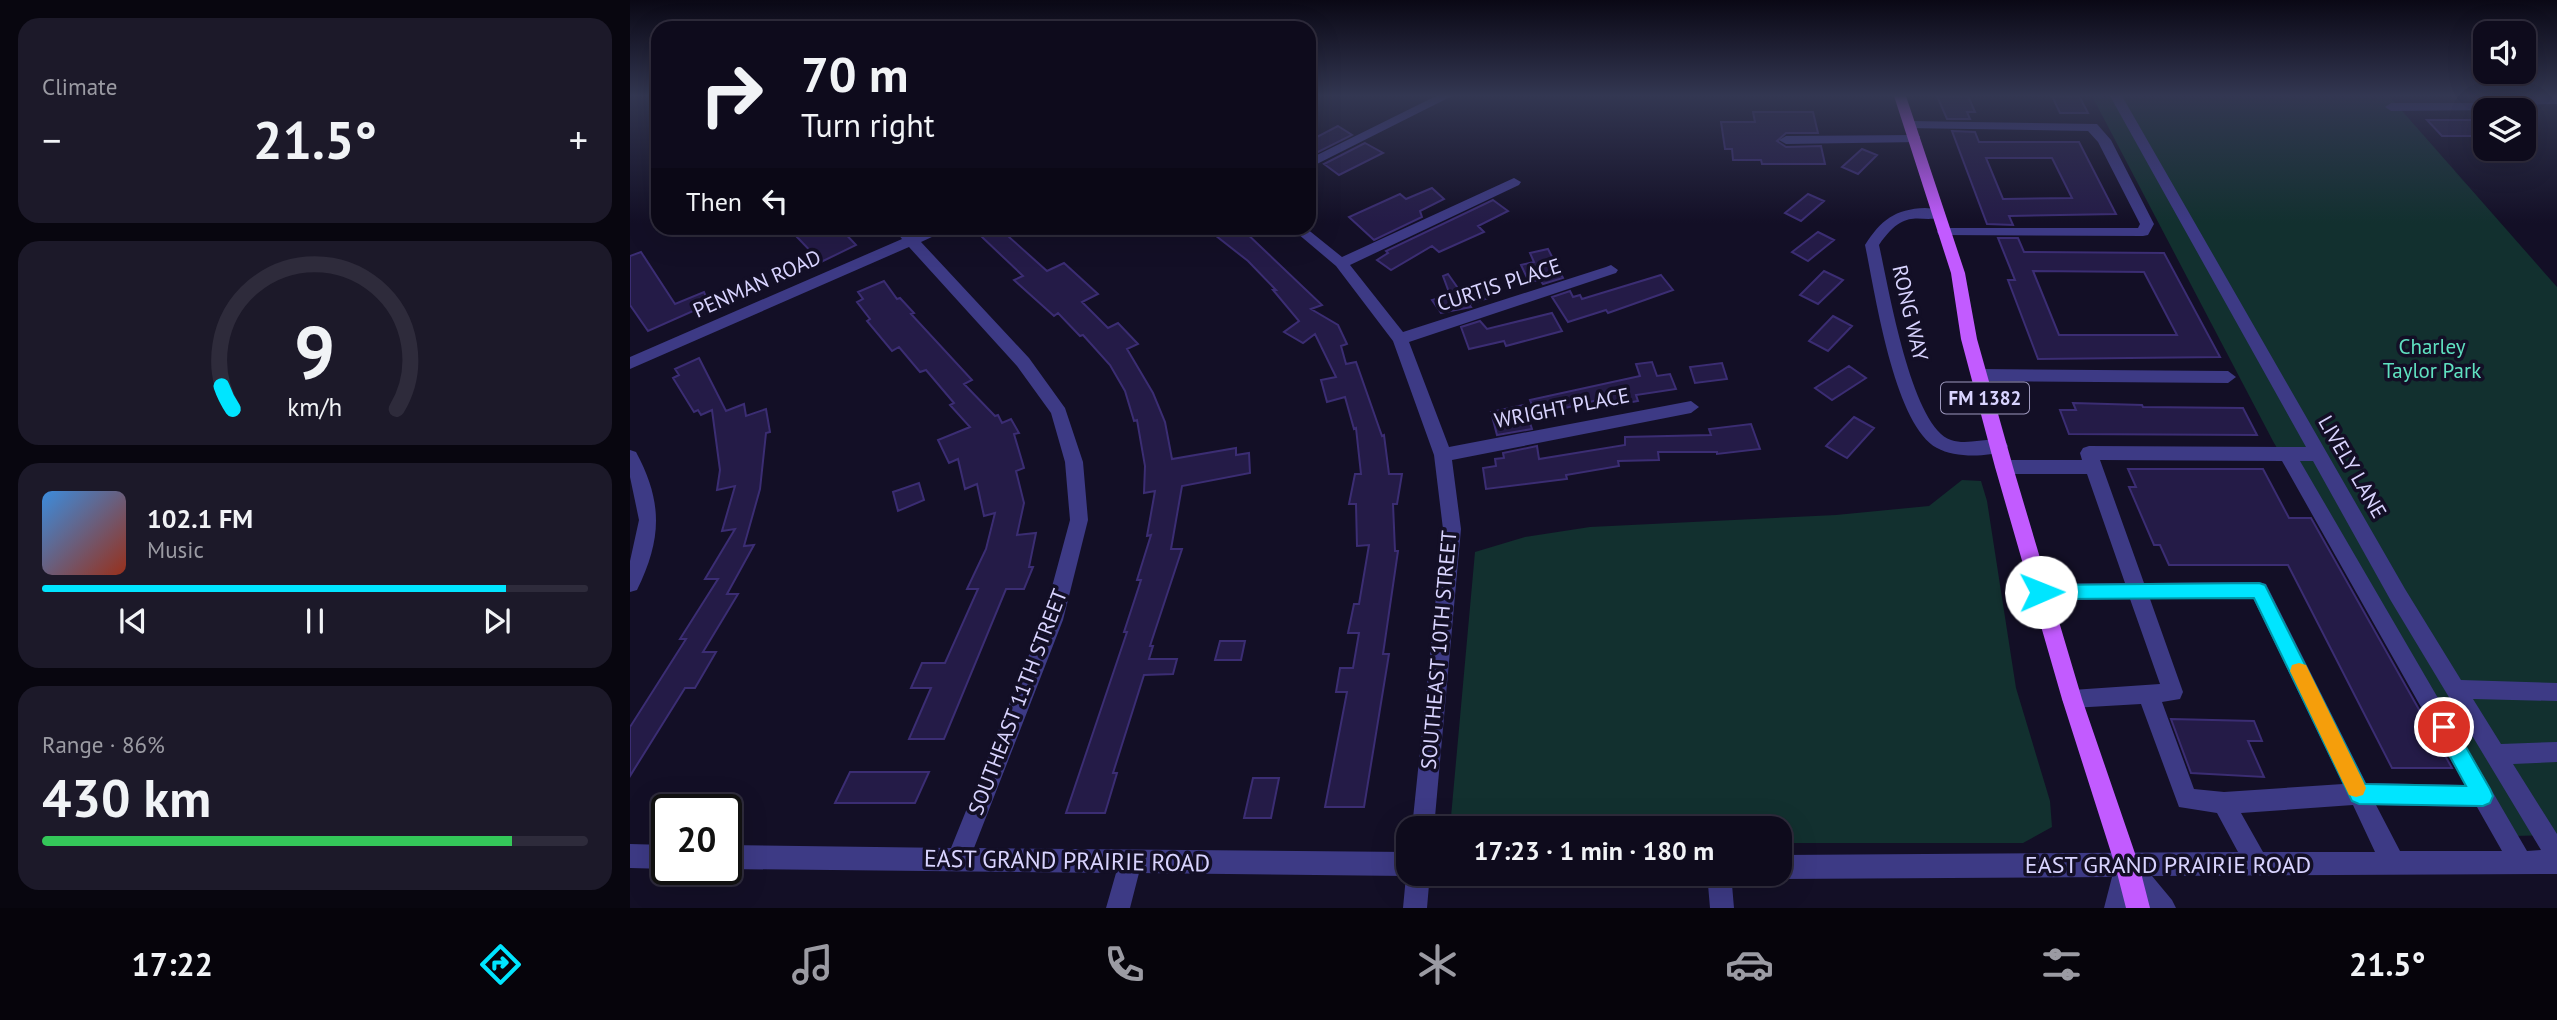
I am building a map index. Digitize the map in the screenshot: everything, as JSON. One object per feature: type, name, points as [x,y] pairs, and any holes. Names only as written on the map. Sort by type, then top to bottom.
[{"type":"main road","name":"FM 1382","points":[[1914,138],[1958,273],[1969,339],[2004,467],[2072,699],[2127,865],[2137,908]]},
{"type":"street","points":[[1316,161],[1361,138]]},
{"type":"street","points":[[1786,140],[1812,138]]},
{"type":"street","points":[[1944,232],[2143,232],[2147,224],[2102,138]]},
{"type":"street","name":"LIVELY LANE","points":[[2140,138],[2398,595],[2557,855]]},
{"type":"street","points":[[1342,262],[1514,182]]},
{"type":"street","name":"RONG WAY","points":[[1938,214],[1904,212],[1891,220],[1872,245],[1907,393],[1920,423],[1938,442],[1956,448],[1999,446]]},
{"type":"street","name":"PENMAN ROAD","points":[[630,363],[904,235]]},
{"type":"street","name":"SOUTHEAST 11TH STREET","points":[[907,235],[1023,362],[1059,412],[1074,462],[1079,520],[1053,621],[958,860]]},
{"type":"street","name":"SOUTHEAST 10TH STREET","points":[[1307,235],[1342,262],[1400,339],[1443,454],[1452,529],[1424,816]]},
{"type":"street","name":"CURTIS PLACE","points":[[1400,339],[1611,271]]},
{"type":"street","points":[[1979,375],[2228,377]]},
{"type":"street","name":"WRIGHT PLACE","points":[[1443,454],[1691,407]]},
{"type":"street","points":[[2287,454],[2521,862]]},
{"type":"street","points":[[2004,467],[2091,460],[2318,454]]},
{"type":"street","points":[[630,457],[645,489],[649,531],[630,584]]},
{"type":"street","points":[[2072,699],[2173,691],[2135,591],[2091,460]]},
{"type":"street","points":[[2041,592],[2259,590],[2393,863]]},
{"type":"street","points":[[2456,689],[2557,692]]},
{"type":"street","points":[[2148,694],[2188,799],[2224,803],[2359,794],[2483,796]]},
{"type":"street","points":[[2495,754],[2557,752]]},
{"type":"street","points":[[2224,803],[2257,864]]},
{"type":"street","points":[[630,856],[651,857]]},
{"type":"street","name":"EAST GRAND PRAIRIE ROAD","points":[[742,857],[1396,864]]},
{"type":"street","points":[[1118,908],[1130,862]]},
{"type":"street","name":"EAST GRAND PRAIRIE ROAD","points":[[1792,867],[2557,862]]},
{"type":"street","points":[[2116,908],[2127,865]]},
{"type":"street","name":"FM 1382","points":[[2127,865],[2164,908]]},
{"type":"street","points":[[1415,908],[1417,886]]},
{"type":"street","points":[[1720,886],[1722,908]]},
{"type":"green space","name":"Charley Taylor Park","points":[[2114,138],[2426,138],[2557,287],[2557,835],[2514,836],[2274,443]]},
{"type":"green space","points":[[1962,480],[1981,481],[1987,501],[2016,688],[2050,801],[2052,827],[2023,843],[1792,843],[1792,816],[1451,816],[1475,552],[1525,537],[1590,527],[1836,515],[1929,506]]},
{"type":"building","points":[[1316,138],[1345,138],[1316,153]]},
{"type":"building","points":[[1723,138],[1780,138],[1777,141],[1786,147],[1821,146],[1825,164],[1762,164],[1761,160],[1733,160],[1732,149],[1725,149]]},
{"type":"building","points":[[1955,138],[1978,138],[1979,142],[2079,142],[2116,214],[2009,216],[2013,225],[1987,224]],"holes":[[[1986,158],[2052,158],[2072,198],[2003,199]]]},
{"type":"building","points":[[1365,143],[1383,153],[1339,175],[1324,164]]},
{"type":"building","points":[[1862,149],[1877,155],[1858,174],[1842,167]]},
{"type":"building","points":[[1432,188],[1444,199],[1420,211],[1422,217],[1374,240],[1349,217],[1400,194],[1406,199]]},
{"type":"building","points":[[1808,194],[1824,201],[1801,221],[1785,213]]},
{"type":"building","points":[[1493,200],[1508,211],[1478,226],[1484,232],[1439,252],[1432,246],[1391,270],[1377,260],[1388,253],[1386,251]]},
{"type":"building","points":[[1818,232],[1834,240],[1808,261],[1792,252]]},
{"type":"building","points":[[847,235],[856,245],[821,262],[797,237]]},
{"type":"building","points":[[1007,235],[1047,271],[1064,263],[1098,294],[1082,302],[1108,328],[1118,323],[1138,344],[1127,349],[1153,393],[1165,422],[1172,459],[1236,448],[1236,455],[1249,453],[1250,473],[1182,486],[1171,549],[1182,549],[1150,646],[1153,646],[1149,659],[1177,659],[1173,674],[1144,675],[1113,773],[1117,773],[1105,813],[1066,813],[1127,632],[1124,632],[1141,580],[1137,580],[1151,535],[1147,536],[1155,491],[1144,493],[1145,466],[1137,420],[1134,421],[1125,391],[1110,365],[1083,335],[1080,336],[1058,313],[1054,316],[1014,280],[1023,276],[981,236]]},
{"type":"building","points":[[1215,235],[1248,235],[1322,305],[1311,309],[1338,325],[1347,344],[1341,346],[1346,364],[1356,362],[1382,436],[1384,435],[1389,474],[1402,474],[1397,504],[1393,504],[1395,551],[1398,551],[1383,654],[1389,654],[1364,807],[1325,807],[1347,692],[1336,692],[1340,668],[1353,668],[1359,633],[1348,633],[1354,604],[1359,604],[1369,545],[1357,546],[1356,504],[1349,504],[1355,474],[1361,474],[1356,428],[1354,429],[1345,397],[1327,402],[1321,380],[1336,377],[1315,334],[1303,343],[1284,332],[1299,321],[1273,290],[1276,290],[1248,261]]},
{"type":"building","points":[[1998,238],[2018,238],[2024,252],[2164,253],[2220,357],[2038,359],[2008,280],[2015,280]],"holes":[[[2033,271],[2144,272],[2177,335],[2059,335]]]},
{"type":"building","points":[[1548,249],[1563,278],[1543,284],[1540,280],[1529,282],[1521,265],[1534,262],[1530,253]]},
{"type":"building","points":[[641,252],[675,304],[704,292],[709,304],[648,331],[630,305],[630,256]]},
{"type":"building","points":[[1824,271],[1843,280],[1818,304],[1800,295]]},
{"type":"building","points":[[1448,274],[1460,291],[1483,284],[1488,298],[1469,304],[1471,307],[1441,313],[1432,300],[1450,295],[1443,276]]},
{"type":"building","points":[[1661,275],[1673,290],[1608,313],[1606,310],[1568,322],[1552,297],[1570,291],[1573,297],[1580,295],[1582,299]]},
{"type":"building","points":[[884,281],[897,299],[900,298],[914,313],[911,314],[972,380],[964,384],[995,416],[998,415],[1002,423],[1011,419],[1019,433],[1014,434],[1024,468],[1016,471],[1024,503],[1017,535],[1036,533],[1029,567],[1033,567],[1024,589],[1006,589],[944,739],[909,739],[931,688],[911,688],[922,663],[945,663],[978,589],[967,589],[986,549],[995,513],[984,516],[977,484],[965,489],[958,459],[949,463],[938,440],[970,427],[950,405],[954,403],[926,370],[920,372],[899,347],[892,351],[867,321],[870,319],[857,302],[863,299],[858,292]]},
{"type":"building","points":[[1552,313],[1562,331],[1506,346],[1504,341],[1469,349],[1461,327],[1480,321],[1487,329]]},
{"type":"building","points":[[1833,316],[1852,326],[1828,351],[1809,341]]},
{"type":"building","points":[[699,358],[726,411],[744,404],[746,416],[766,409],[770,432],[766,433],[760,489],[744,546],[754,545],[727,594],[738,594],[703,652],[716,652],[695,688],[685,688],[630,776],[630,727],[686,639],[680,639],[718,579],[705,579],[735,529],[722,531],[735,486],[717,490],[720,470],[712,410],[701,415],[698,410],[694,412],[673,378],[679,375],[675,369]]},
{"type":"building","points":[[1652,362],[1657,376],[1670,374],[1676,389],[1636,395],[1638,401],[1609,406],[1606,398],[1536,415],[1530,400],[1640,376],[1636,364]]},
{"type":"building","points":[[1722,363],[1727,379],[1695,383],[1690,367]]},
{"type":"building","points":[[1849,366],[1866,378],[1832,400],[1815,388]]},
{"type":"building","points":[[2073,403],[2243,408],[2257,435],[2069,434],[2060,410],[2076,410]]},
{"type":"building","points":[[1524,405],[1532,429],[1497,435],[1491,412]]},
{"type":"building","points":[[1854,417],[1874,428],[1847,458],[1826,446]]},
{"type":"building","points":[[1751,424],[1760,449],[1717,454],[1658,452],[1659,460],[1618,461],[1619,466],[1566,475],[1567,479],[1486,489],[1483,468],[1496,466],[1495,459],[1504,458],[1503,453],[1537,446],[1539,459],[1625,445],[1625,437],[1711,435],[1709,429]]},
{"type":"building","points":[[2128,469],[2263,469],[2289,518],[2311,518],[2452,768],[2392,768],[2288,565],[2169,565],[2160,545],[2154,545],[2129,487],[2136,487]]},
{"type":"building","points":[[919,483],[924,500],[898,511],[893,492]]},
{"type":"building","points":[[1220,641],[1245,641],[1241,660],[1215,660]]},
{"type":"building","points":[[2171,719],[2254,721],[2262,741],[2248,741],[2264,777],[2191,773]]},
{"type":"building","points":[[850,772],[929,772],[915,803],[835,803]]},
{"type":"building","points":[[1253,778],[1279,778],[1271,818],[1244,818]]},
{"type":"slow traffic","points":[[2299,671],[2356,788]]},
{"type":"route","points":[[2041,592],[2259,590],[2359,794],[2483,796],[2444,727]]}]
